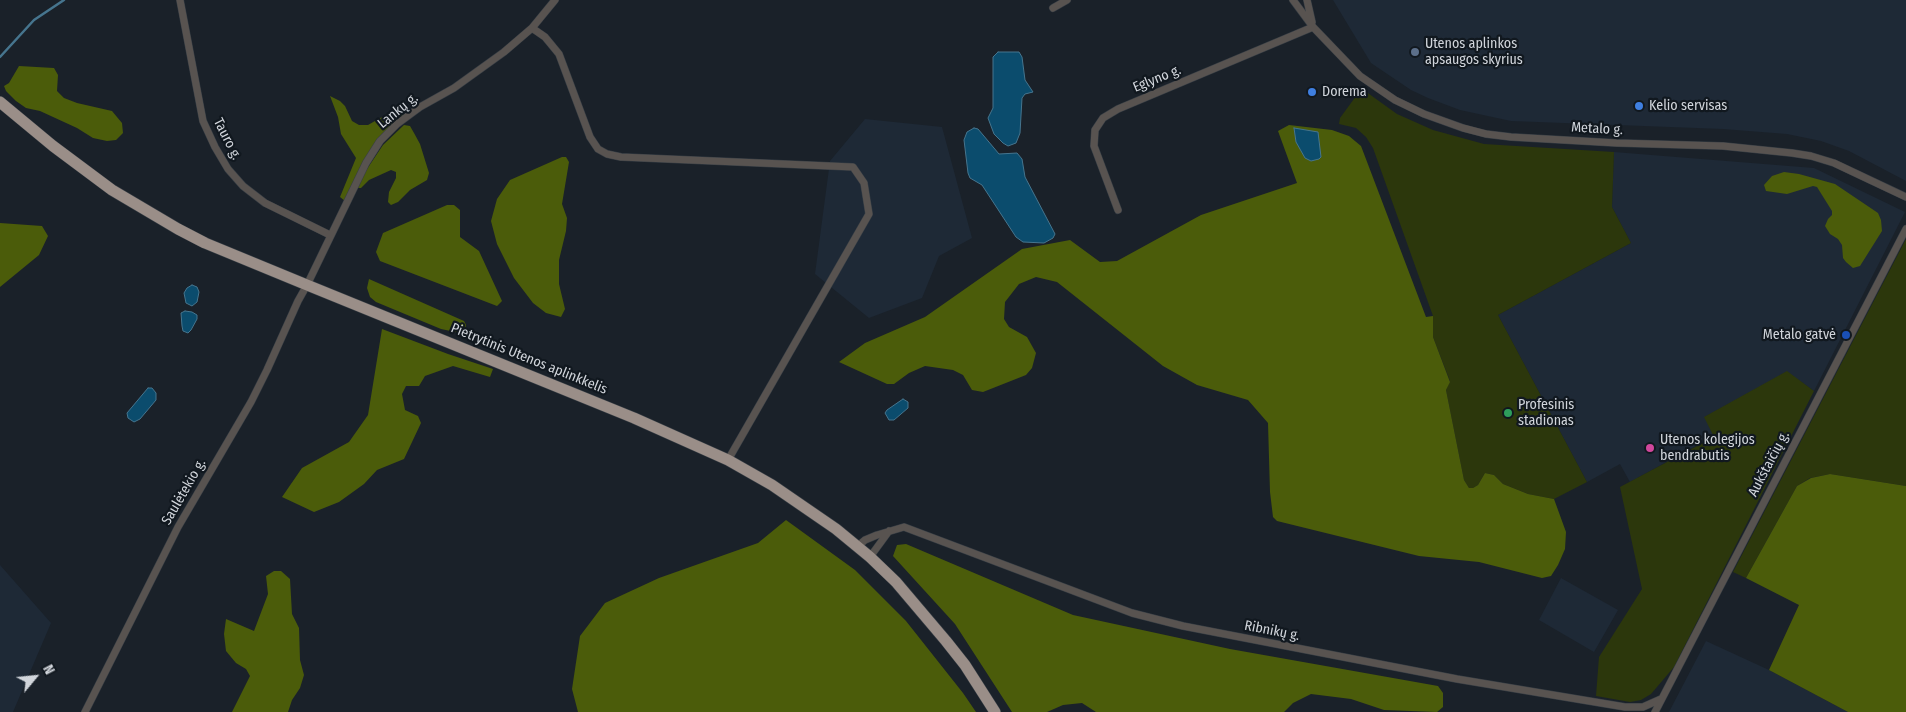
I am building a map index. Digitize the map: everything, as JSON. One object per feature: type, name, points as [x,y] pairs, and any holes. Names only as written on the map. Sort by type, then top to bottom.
[{"type":"highway","name":"Pietrytinis Utenos aplinkkelis","points":[[0,102],[80,167],[140,208],[205,243],[593,401],[728,460],[797,501],[858,546],[896,582],[946,640],[965,665],[995,712]]},
{"type":"street","name":"Tauro g.","points":[[180,0],[203,121],[228,170],[243,186],[265,202],[330,235]]},
{"type":"street","name":"Lankų g.","points":[[307,285],[366,163],[386,136],[397,124],[420,107],[454,88],[504,52],[532,28],[555,0]]},
{"type":"street","points":[[1053,8],[1067,0]]},
{"type":"street","name":"Metalo g.","points":[[1293,0],[1313,27],[1355,71],[1395,100],[1424,114],[1463,128],[1486,134],[1510,137],[1723,146],[1792,152],[1834,163],[1906,198]]},
{"type":"street","points":[[1307,0],[1313,27]]},
{"type":"street","name":"Eglyno g.","points":[[1118,210],[1094,146],[1095,130],[1103,118],[1118,109],[1313,27]]},
{"type":"street","points":[[532,28],[545,37],[559,54],[590,137],[598,149],[607,154],[621,158],[853,167],[864,183],[868,214],[728,460]]},
{"type":"street","name":"Aukštaičių g.","points":[[1655,712],[1906,229]]},
{"type":"street","name":"Saulėtekio g.","points":[[85,712],[178,527],[251,402],[307,285]]},
{"type":"street","name":"Ribnikų g.","points":[[890,530],[904,527],[913,529],[1132,614],[1183,626],[1456,679],[1625,707],[1644,707],[1661,699]]},
{"type":"street","points":[[858,546],[865,540],[890,530]]},
{"type":"street","points":[[870,556],[890,530]]},
{"type":"shaded area","points":[[1333,0],[1906,0],[1906,181],[1849,151],[1821,141],[1787,134],[1723,129],[1511,121],[1460,110],[1411,90],[1371,63]]},
{"type":"shaded area","points":[[865,119],[942,127],[972,238],[939,256],[922,298],[869,318],[815,274],[830,161]]},
{"type":"shaded area","points":[[1614,152],[1814,168],[1905,212],[1814,391],[1787,372],[1705,417],[1714,436],[1630,482],[1620,464],[1587,482],[1498,315],[1631,243],[1612,207]]},
{"type":"shaded area","points":[[0,565],[51,623],[13,712],[0,712]]},
{"type":"shaded area","points":[[1561,578],[1618,610],[1594,652],[1539,620]]},
{"type":"shaded area","points":[[1706,641],[1769,670],[1848,712],[1669,712]]},
{"type":"green space","points":[[19,66],[54,68],[58,75],[57,91],[64,98],[112,111],[122,123],[123,133],[116,140],[107,141],[93,138],[77,128],[40,111],[26,108],[6,91],[4,86],[9,83]]},
{"type":"green space","points":[[1365,91],[1397,114],[1433,130],[1484,144],[1614,152],[1612,207],[1631,243],[1498,315],[1587,482],[1554,499],[1528,494],[1503,484],[1494,475],[1485,473],[1478,485],[1473,488],[1469,488],[1464,480],[1446,390],[1450,381],[1433,337],[1433,316],[1373,148],[1366,137],[1356,128],[1339,124],[1340,118],[1359,92]]},
{"type":"green space","points":[[330,96],[345,106],[352,121],[359,125],[368,125],[396,111],[402,112],[404,115],[379,137],[363,162],[345,201],[340,197],[356,158],[341,134],[338,117]]},
{"type":"green space","points":[[404,125],[410,126],[420,144],[429,173],[427,180],[410,190],[398,202],[391,205],[388,202],[389,192],[396,178],[396,172],[391,170],[369,180],[361,188],[357,188],[363,175],[383,145]]},
{"type":"green space","points":[[1289,125],[1332,130],[1349,136],[1361,146],[1426,317],[1433,316],[1433,337],[1450,382],[1446,390],[1464,480],[1469,488],[1473,488],[1478,485],[1485,473],[1494,475],[1503,484],[1528,494],[1554,499],[1566,532],[1565,549],[1551,576],[1542,578],[1479,562],[1419,556],[1277,521],[1273,517],[1270,492],[1268,423],[1248,400],[1197,385],[1163,366],[1057,282],[1036,277],[1019,284],[1005,302],[1004,319],[1009,327],[1027,337],[1036,353],[1032,368],[1026,375],[983,392],[972,390],[963,375],[953,370],[925,366],[909,373],[894,384],[887,384],[839,362],[865,343],[925,317],[1022,249],[1070,240],[1100,262],[1117,261],[1201,215],[1297,183],[1278,131]]},
{"type":"green space","points":[[562,157],[566,157],[569,162],[562,204],[567,218],[566,231],[559,260],[559,284],[565,309],[561,317],[546,313],[533,303],[514,278],[497,244],[491,221],[497,199],[510,180]]},
{"type":"green space","points":[[1784,172],[1835,184],[1878,213],[1882,231],[1860,266],[1853,268],[1846,262],[1843,258],[1842,245],[1838,239],[1830,234],[1825,226],[1832,215],[1832,211],[1817,187],[1813,186],[1787,194],[1766,191],[1764,185],[1772,176]]},
{"type":"green space","points":[[447,205],[454,205],[460,210],[460,237],[479,251],[502,301],[497,306],[380,261],[376,252],[383,233]]},
{"type":"green space","points":[[0,223],[42,226],[48,236],[39,255],[0,287]]},
{"type":"green space","points":[[1906,239],[1906,486],[1830,474],[1810,478],[1797,486],[1746,578],[1733,572]]},
{"type":"green space","points":[[369,279],[464,321],[465,329],[460,333],[441,329],[376,302],[370,297],[367,288]]},
{"type":"green space","points":[[382,329],[493,369],[490,377],[453,366],[425,376],[419,386],[406,386],[402,394],[405,410],[418,416],[421,423],[404,459],[377,470],[364,484],[339,502],[314,512],[282,497],[302,468],[349,442],[368,415]]},
{"type":"green space","points":[[1787,371],[1814,391],[1674,667],[1651,694],[1641,700],[1630,702],[1596,696],[1599,657],[1642,589],[1620,487],[1714,437],[1704,417]]},
{"type":"green space","points":[[1830,474],[1906,486],[1906,712],[1848,712],[1769,670],[1799,605],[1746,578],[1797,486],[1811,478]]},
{"type":"green space","points":[[786,520],[855,570],[906,621],[976,712],[578,712],[572,689],[580,636],[605,603],[659,578],[758,543]]},
{"type":"green space","points":[[906,544],[1073,615],[1230,649],[1438,686],[1443,693],[1443,707],[1437,712],[1384,710],[1351,699],[1311,694],[1293,703],[1284,712],[1096,712],[1082,703],[1063,705],[1047,712],[1012,712],[955,624],[893,556],[897,545]]},
{"type":"green space","points":[[274,571],[281,571],[290,579],[292,614],[299,628],[300,660],[304,675],[288,712],[232,712],[250,676],[246,669],[236,663],[226,651],[224,634],[226,619],[254,631],[268,594],[266,576]]},
{"type":"water","points":[[998,52],[1019,52],[1022,57],[1025,80],[1033,92],[1025,94],[1022,98],[1020,133],[1016,143],[1008,146],[994,134],[988,118],[993,108],[993,57]]},
{"type":"water","points":[[974,128],[978,129],[999,154],[1017,153],[1022,159],[1025,177],[1055,234],[1053,238],[1044,243],[1023,242],[1016,237],[982,185],[970,178],[964,140],[967,132]]},
{"type":"water","points":[[1294,128],[1318,132],[1321,157],[1319,159],[1311,161],[1305,158],[1296,142]]},
{"type":"water","points":[[192,285],[197,287],[199,292],[197,302],[192,306],[186,303],[184,293]]},
{"type":"water","points":[[185,311],[197,315],[197,319],[188,333],[183,331],[182,326],[181,313]]},
{"type":"water","points":[[148,388],[152,388],[156,393],[156,400],[140,419],[134,422],[128,418],[127,413]]},
{"type":"water","points":[[903,399],[908,402],[908,408],[894,420],[889,420],[885,413],[887,410]]},
{"type":"waterway","points":[[0,57],[34,20],[64,0]]},
{"type":"place","name":"Utenos aplinkos apsaugos skyrius","points":[[1415,52]]},
{"type":"place","name":"Dorema","points":[[1312,92]]},
{"type":"place","name":"Kelio servisas","points":[[1639,106]]},
{"type":"place","name":"Metalo gatvė","points":[[1846,335]]},
{"type":"place","name":"Profesinis stadionas","points":[[1508,413]]},
{"type":"place","name":"Utenos kolegijos bendrabutis","points":[[1650,448]]}]
